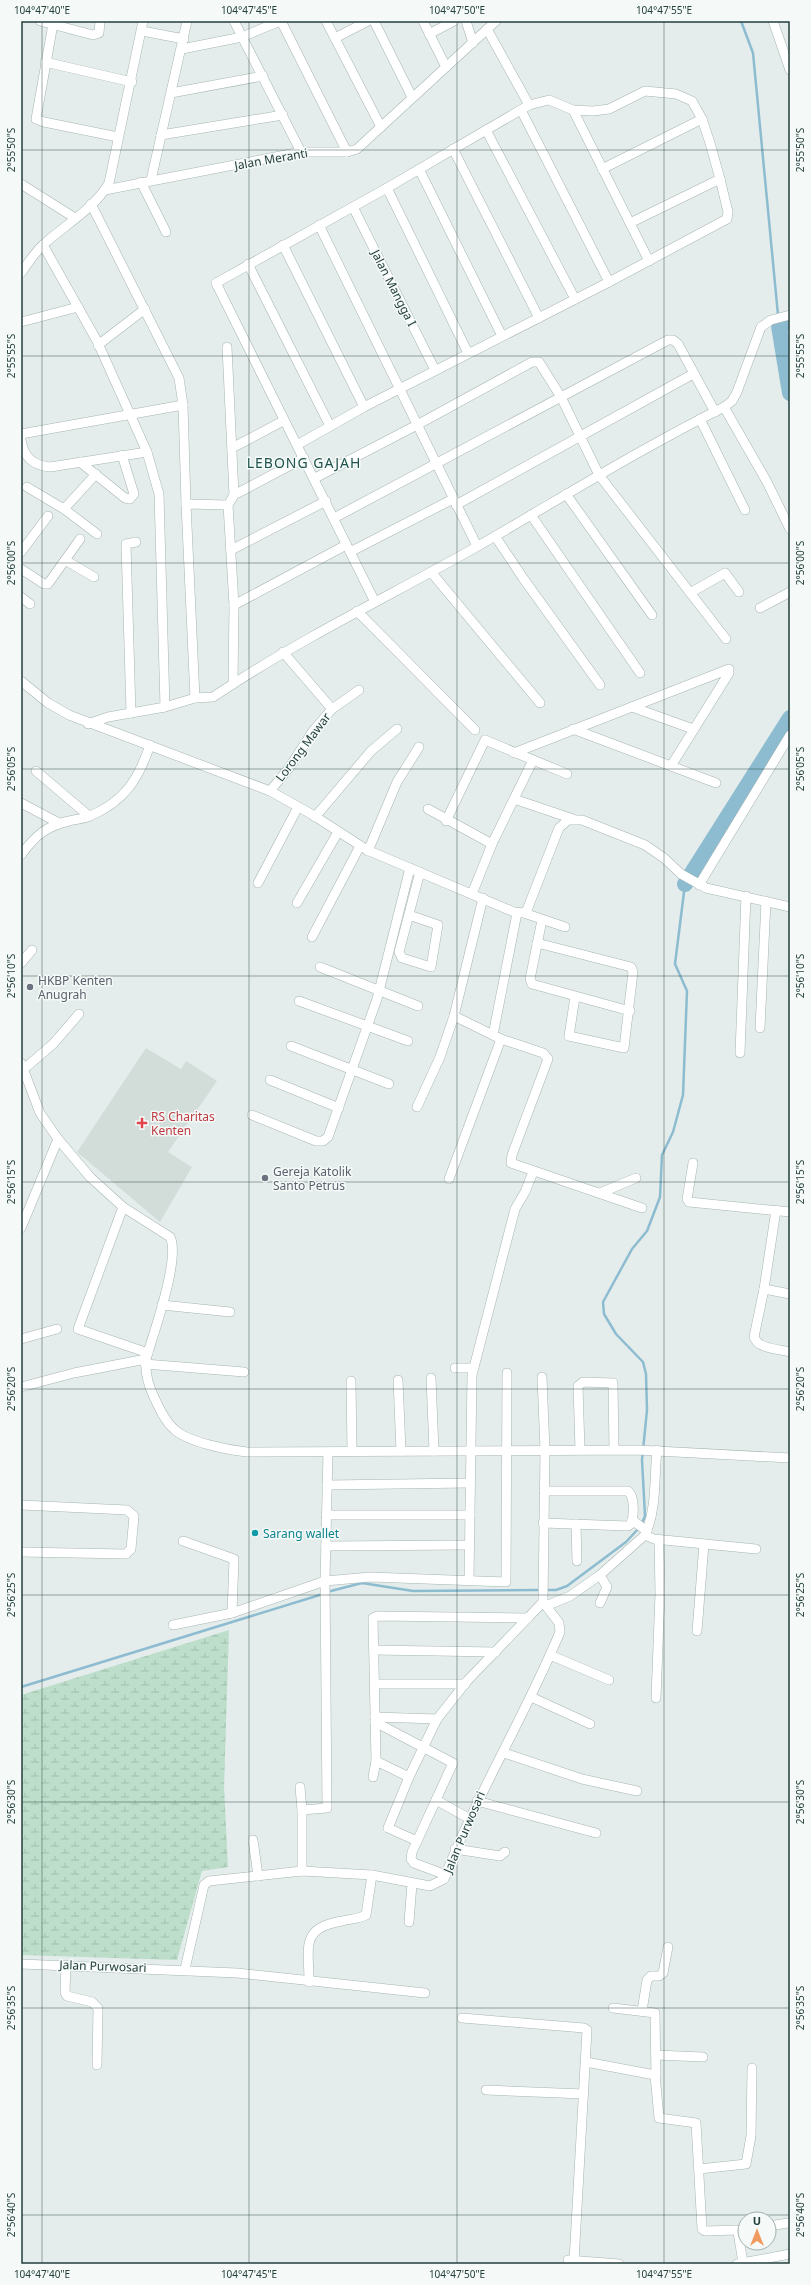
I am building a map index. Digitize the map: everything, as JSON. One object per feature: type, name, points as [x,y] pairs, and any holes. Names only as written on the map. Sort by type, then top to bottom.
[{"type":"street","points":[[40,21],[93,35],[99,33],[100,21]]},
{"type":"street","points":[[21,273],[43,245],[105,190],[112,175],[118,137],[132,82],[143,21]]},
{"type":"street","points":[[151,180],[172,93],[187,21]]},
{"type":"street","points":[[234,21],[301,152]]},
{"type":"street","points":[[142,31],[183,44],[242,37],[281,21],[347,152]]},
{"type":"street","points":[[326,21],[381,127]]},
{"type":"street","points":[[335,38],[368,21]]},
{"type":"street","points":[[374,21],[412,97]]},
{"type":"street","points":[[423,21],[446,67]]},
{"type":"street","points":[[429,34],[454,21]]},
{"type":"street","points":[[466,21],[473,43]]},
{"type":"street","name":"Jalan Meranti","points":[[105,190],[301,152],[347,152],[360,147],[412,97],[496,21]]},
{"type":"street","points":[[773,21],[790,70]]},
{"type":"street","points":[[53,24],[36,110],[37,120],[118,137]]},
{"type":"street","points":[[487,28],[609,282]]},
{"type":"street","points":[[45,62],[132,82]]},
{"type":"street","points":[[172,93],[263,76]]},
{"type":"street","points":[[298,445],[400,388],[650,261],[725,221],[728,212],[720,179],[702,119],[692,101],[676,94],[645,90],[609,109],[592,111],[573,110],[549,100],[525,107],[387,188],[216,281],[216,284],[283,421],[298,445],[375,602]]},
{"type":"street","points":[[573,110],[650,261]]},
{"type":"street","points":[[161,135],[283,115]]},
{"type":"street","points":[[602,169],[702,119]]},
{"type":"street","points":[[486,130],[575,299]]},
{"type":"street","points":[[453,149],[539,318]]},
{"type":"street","points":[[419,169],[502,336]]},
{"type":"street","points":[[630,223],[720,179]]},
{"type":"street","points":[[141,182],[166,232]]},
{"type":"street","points":[[21,184],[75,218]]},
{"type":"street","points":[[387,188],[468,353]]},
{"type":"street","points":[[91,204],[174,367],[183,405],[195,698]]},
{"type":"street","name":"Jalan Mangga I","points":[[353,207],[435,370]]},
{"type":"street","points":[[319,225],[400,388],[454,502],[477,546]]},
{"type":"street","points":[[283,244],[364,407]]},
{"type":"street","points":[[43,245],[98,345],[146,452],[160,501],[159,546],[165,707]]},
{"type":"street","points":[[248,264],[330,426]]},
{"type":"street","points":[[21,322],[39,319],[78,307]]},
{"type":"street","points":[[98,345],[146,310]]},
{"type":"street","points":[[88,724],[131,713],[165,707],[195,698],[215,696],[283,652],[495,536],[599,475],[724,407],[732,401],[737,392],[761,327],[771,320],[789,316]]},
{"type":"street","points":[[334,518],[669,339],[677,343],[715,412]]},
{"type":"street","points":[[227,347],[234,495]]},
{"type":"street","points":[[314,478],[417,425],[534,361],[542,364],[599,475],[726,639]]},
{"type":"street","points":[[234,605],[348,548],[454,502],[580,436],[693,374]]},
{"type":"street","points":[[21,434],[183,405]]},
{"type":"street","points":[[724,407],[767,482],[790,529]]},
{"type":"street","points":[[700,419],[745,510]]},
{"type":"street","points":[[232,448],[283,421]]},
{"type":"street","points":[[21,440],[23,451],[27,457],[41,465],[58,467],[80,462],[146,452]]},
{"type":"street","points":[[80,462],[125,498],[132,499],[134,494],[122,456]]},
{"type":"street","points":[[233,684],[234,605],[228,504],[234,495],[304,458]]},
{"type":"street","points":[[64,509],[96,474]]},
{"type":"street","points":[[27,487],[64,509],[97,534]]},
{"type":"street","points":[[566,494],[652,615]]},
{"type":"street","points":[[231,550],[326,501]]},
{"type":"street","points":[[186,504],[228,504]]},
{"type":"street","points":[[531,515],[640,672]]},
{"type":"street","points":[[21,552],[48,516]]},
{"type":"street","points":[[495,536],[523,578],[600,685]]},
{"type":"street","points":[[21,569],[46,584],[80,539]]},
{"type":"street","points":[[131,713],[126,544],[136,542]]},
{"type":"street","points":[[65,560],[94,577]]},
{"type":"street","points":[[430,572],[540,703]]},
{"type":"street","points":[[690,593],[725,573],[738,592]]},
{"type":"street","points":[[760,608],[790,592]]},
{"type":"street","points":[[21,597],[30,604]]},
{"type":"street","points":[[357,611],[475,730]]},
{"type":"street","points":[[283,652],[332,709]]},
{"type":"street","points":[[514,753],[729,669],[730,672],[671,766]]},
{"type":"street","points":[[21,681],[57,708],[88,724],[150,745],[270,791],[315,817],[364,849],[520,913],[565,927]]},
{"type":"street","name":"Lorong Mawar","points":[[270,791],[289,768],[313,731],[332,709],[359,690]]},
{"type":"street","points":[[632,707],[693,729]]},
{"type":"street","points":[[315,817],[365,757],[398,729]]},
{"type":"street","points":[[573,730],[716,783]]},
{"type":"street","points":[[699,884],[790,735]]},
{"type":"street","points":[[446,821],[485,740],[567,774]]},
{"type":"street","points":[[21,855],[25,841],[43,830],[59,823],[89,816],[111,804],[133,784],[141,771],[150,745]]},
{"type":"street","points":[[312,937],[364,849],[397,782],[418,747]]},
{"type":"street","points":[[472,894],[492,844],[534,760]]},
{"type":"street","points":[[36,771],[89,816]]},
{"type":"street","points":[[514,799],[573,819],[582,820],[640,843],[664,858],[681,874],[716,891],[746,896],[790,907]]},
{"type":"street","points":[[21,803],[59,823]]},
{"type":"street","points":[[258,883],[298,807]]},
{"type":"street","points":[[428,809],[446,821],[492,844]]},
{"type":"street","points":[[520,913],[527,910],[543,873],[559,828],[566,822],[573,819]]},
{"type":"street","points":[[297,903],[338,832]]},
{"type":"street","points":[[252,1115],[316,1140],[323,1141],[328,1137],[379,989],[410,868]]},
{"type":"street","points":[[409,915],[439,926],[431,967],[402,958],[399,954],[420,872]]},
{"type":"street","points":[[740,1053],[746,896]]},
{"type":"street","points":[[417,1107],[440,1057],[454,1016],[483,898]]},
{"type":"street","points":[[760,1028],[766,901]]},
{"type":"street","points":[[449,1180],[497,1037],[520,913]]},
{"type":"street","points":[[542,920],[530,982],[537,986],[630,1011]]},
{"type":"street","points":[[537,943],[631,967],[633,972],[630,1011],[624,1048],[582,1040],[568,1035],[575,997]]},
{"type":"street","points":[[21,963],[32,950]]},
{"type":"street","points":[[320,967],[379,989],[418,1006]]},
{"type":"street","points":[[299,1001],[408,1041]]},
{"type":"street","points":[[79,1014],[53,1044],[23,1066],[36,1106],[58,1139],[90,1177],[123,1207],[170,1236],[173,1242],[174,1252],[162,1305],[146,1359],[148,1381],[159,1407],[169,1424],[185,1436],[239,1451],[328,1452],[614,1449],[790,1458]]},
{"type":"street","points":[[454,1016],[497,1037],[543,1053],[548,1059],[510,1159],[514,1164],[533,1172],[642,1208]]},
{"type":"street","points":[[291,1046],[389,1084]]},
{"type":"street","points":[[270,1080],[339,1108]]},
{"type":"street","points":[[21,1228],[58,1139]]},
{"type":"street","points":[[693,1163],[687,1199],[689,1202],[790,1212]]},
{"type":"street","points":[[469,1580],[469,1483],[473,1368],[516,1206],[525,1192],[533,1172]]},
{"type":"street","points":[[600,1193],[636,1178]]},
{"type":"street","points":[[123,1207],[78,1330],[146,1359],[244,1372]]},
{"type":"street","points":[[776,1210],[764,1289],[754,1334],[755,1340],[760,1345],[790,1352]]},
{"type":"street","points":[[764,1289],[790,1294]]},
{"type":"street","points":[[162,1305],[230,1312]]},
{"type":"street","points":[[21,1339],[57,1329]]},
{"type":"street","points":[[21,1386],[74,1373],[146,1359]]},
{"type":"street","points":[[455,1368],[473,1368]]},
{"type":"street","points":[[173,1625],[232,1612],[325,1583],[370,1577],[506,1582],[507,1373]]},
{"type":"street","points":[[542,1377],[544,1450],[544,1601]]},
{"type":"street","points":[[431,1378],[434,1451]]},
{"type":"street","points":[[398,1380],[401,1451]]},
{"type":"street","points":[[350,1381],[352,1451]]},
{"type":"street","points":[[580,1450],[579,1383],[612,1382],[614,1449]]},
{"type":"street","points":[[417,1841],[388,1828],[409,1777],[437,1719],[465,1684],[544,1601],[570,1596],[600,1575],[641,1527],[653,1506],[656,1450]]},
{"type":"street","points":[[302,1810],[327,1808],[325,1583],[328,1452]]},
{"type":"street","points":[[327,1485],[469,1483]]},
{"type":"street","points":[[544,1492],[628,1492],[632,1496],[641,1527]]},
{"type":"street","points":[[21,1505],[127,1510],[134,1516],[131,1549],[126,1554],[21,1552]]},
{"type":"street","points":[[326,1515],[470,1514]]},
{"type":"street","points":[[543,1523],[641,1527],[659,1540],[756,1549]]},
{"type":"street","points":[[576,1524],[576,1561]]},
{"type":"street","points":[[182,1540],[234,1559],[232,1612]]},
{"type":"street","points":[[656,1698],[660,1594],[659,1540]]},
{"type":"street","points":[[697,1631],[704,1544]]},
{"type":"street","points":[[326,1546],[470,1546]]},
{"type":"street","points":[[600,1575],[607,1587],[600,1602]]},
{"type":"street","name":"Jalan Purwosari","points":[[185,1969],[206,1883],[209,1881],[302,1871],[372,1875],[412,1884],[435,1885],[444,1879],[477,1801],[504,1753],[560,1632],[559,1623],[544,1601]]},
{"type":"street","points":[[373,1777],[376,1761],[373,1618],[375,1616],[528,1618]]},
{"type":"street","points":[[374,1650],[496,1652]]},
{"type":"street","points":[[550,1655],[609,1680]]},
{"type":"street","points":[[375,1684],[465,1684]]},
{"type":"street","points":[[531,1697],[590,1724]]},
{"type":"street","points":[[375,1719],[437,1719]]},
{"type":"street","points":[[375,1719],[453,1763]]},
{"type":"street","points":[[504,1753],[582,1779],[637,1791]]},
{"type":"street","points":[[446,1875],[414,1863],[411,1859],[417,1841],[457,1754]]},
{"type":"street","points":[[376,1761],[409,1777]]},
{"type":"street","points":[[300,1787],[302,1810],[302,1871]]},
{"type":"street","points":[[436,1800],[470,1819]]},
{"type":"street","points":[[477,1801],[596,1833]]},
{"type":"street","points":[[253,1840],[258,1876]]},
{"type":"street","points":[[456,1849],[500,1856],[505,1852]]},
{"type":"street","points":[[309,1982],[310,1938],[316,1930],[325,1924],[366,1915],[372,1875]]},
{"type":"street","points":[[408,1922],[412,1884]]},
{"type":"street","points":[[642,2011],[647,1980],[650,1976],[659,1976],[663,1973],[668,1947]]},
{"type":"street","name":"Jalan Purwosari","points":[[21,1964],[185,1969],[241,1973],[309,1982],[425,1993]]},
{"type":"street","points":[[66,1965],[65,1992],[67,1996],[92,2002],[98,2008],[97,2066]]},
{"type":"street","points":[[613,2008],[655,2013],[656,2077],[660,2118],[696,2123],[702,2229],[705,2231],[737,2230]]},
{"type":"street","points":[[462,2018],[584,2028],[587,2032],[584,2094],[571,2260],[619,2264]]},
{"type":"street","points":[[656,2055],[703,2057]]},
{"type":"street","points":[[586,2062],[650,2074],[656,2077]]},
{"type":"street","points":[[699,2169],[746,2164],[751,2136],[752,2068]]},
{"type":"street","points":[[486,2090],[584,2094]]},
{"type":"street","points":[[777,2225],[788,2223]]},
{"type":"street","points":[[739,2251],[740,2264],[764,2261],[790,2254]]},
{"type":"shaded area","name":"RS Charitas Kenten","points":[[146,1048],[181,1069],[186,1061],[217,1081],[168,1152],[192,1167],[160,1222],[77,1152]]},
{"type":"green space","points":[[229,1630],[224,1787],[228,1867],[202,1871],[177,1960],[21,1955],[21,1695]]},
{"type":"waterway","points":[[741,21],[753,53],[778,315]]},
{"type":"waterway","points":[[778,320],[779,326]]},
{"type":"waterway","points":[[790,322],[779,326],[790,393]]},
{"type":"waterway","points":[[685,884],[790,718]]},
{"type":"waterway","points":[[642,1523],[645,1516],[642,1460],[647,1410],[646,1374],[643,1362],[616,1334],[604,1314],[603,1302],[632,1249],[647,1231],[660,1197],[662,1155],[673,1132],[683,1095],[687,991],[675,964],[685,884]]},
{"type":"waterway","points":[[546,1590],[556,1590],[567,1586],[626,1542],[639,1528]]},
{"type":"waterway","points":[[327,1592],[362,1583],[413,1591],[541,1590]]},
{"type":"waterway","points":[[21,1687],[323,1594]]},
{"type":"place","name":"HKBP Kenten Anugrah","points":[[30,987]]},
{"type":"place","name":"RS Charitas Kenten","points":[[142,1123]]},
{"type":"place","name":"Gereja Katolik Santo Petrus","points":[[265,1178]]},
{"type":"place","name":"Sarang wallet","points":[[255,1533]]},
{"type":"district","name":"LEBONG GAJAH","points":[[304,462]]}]
